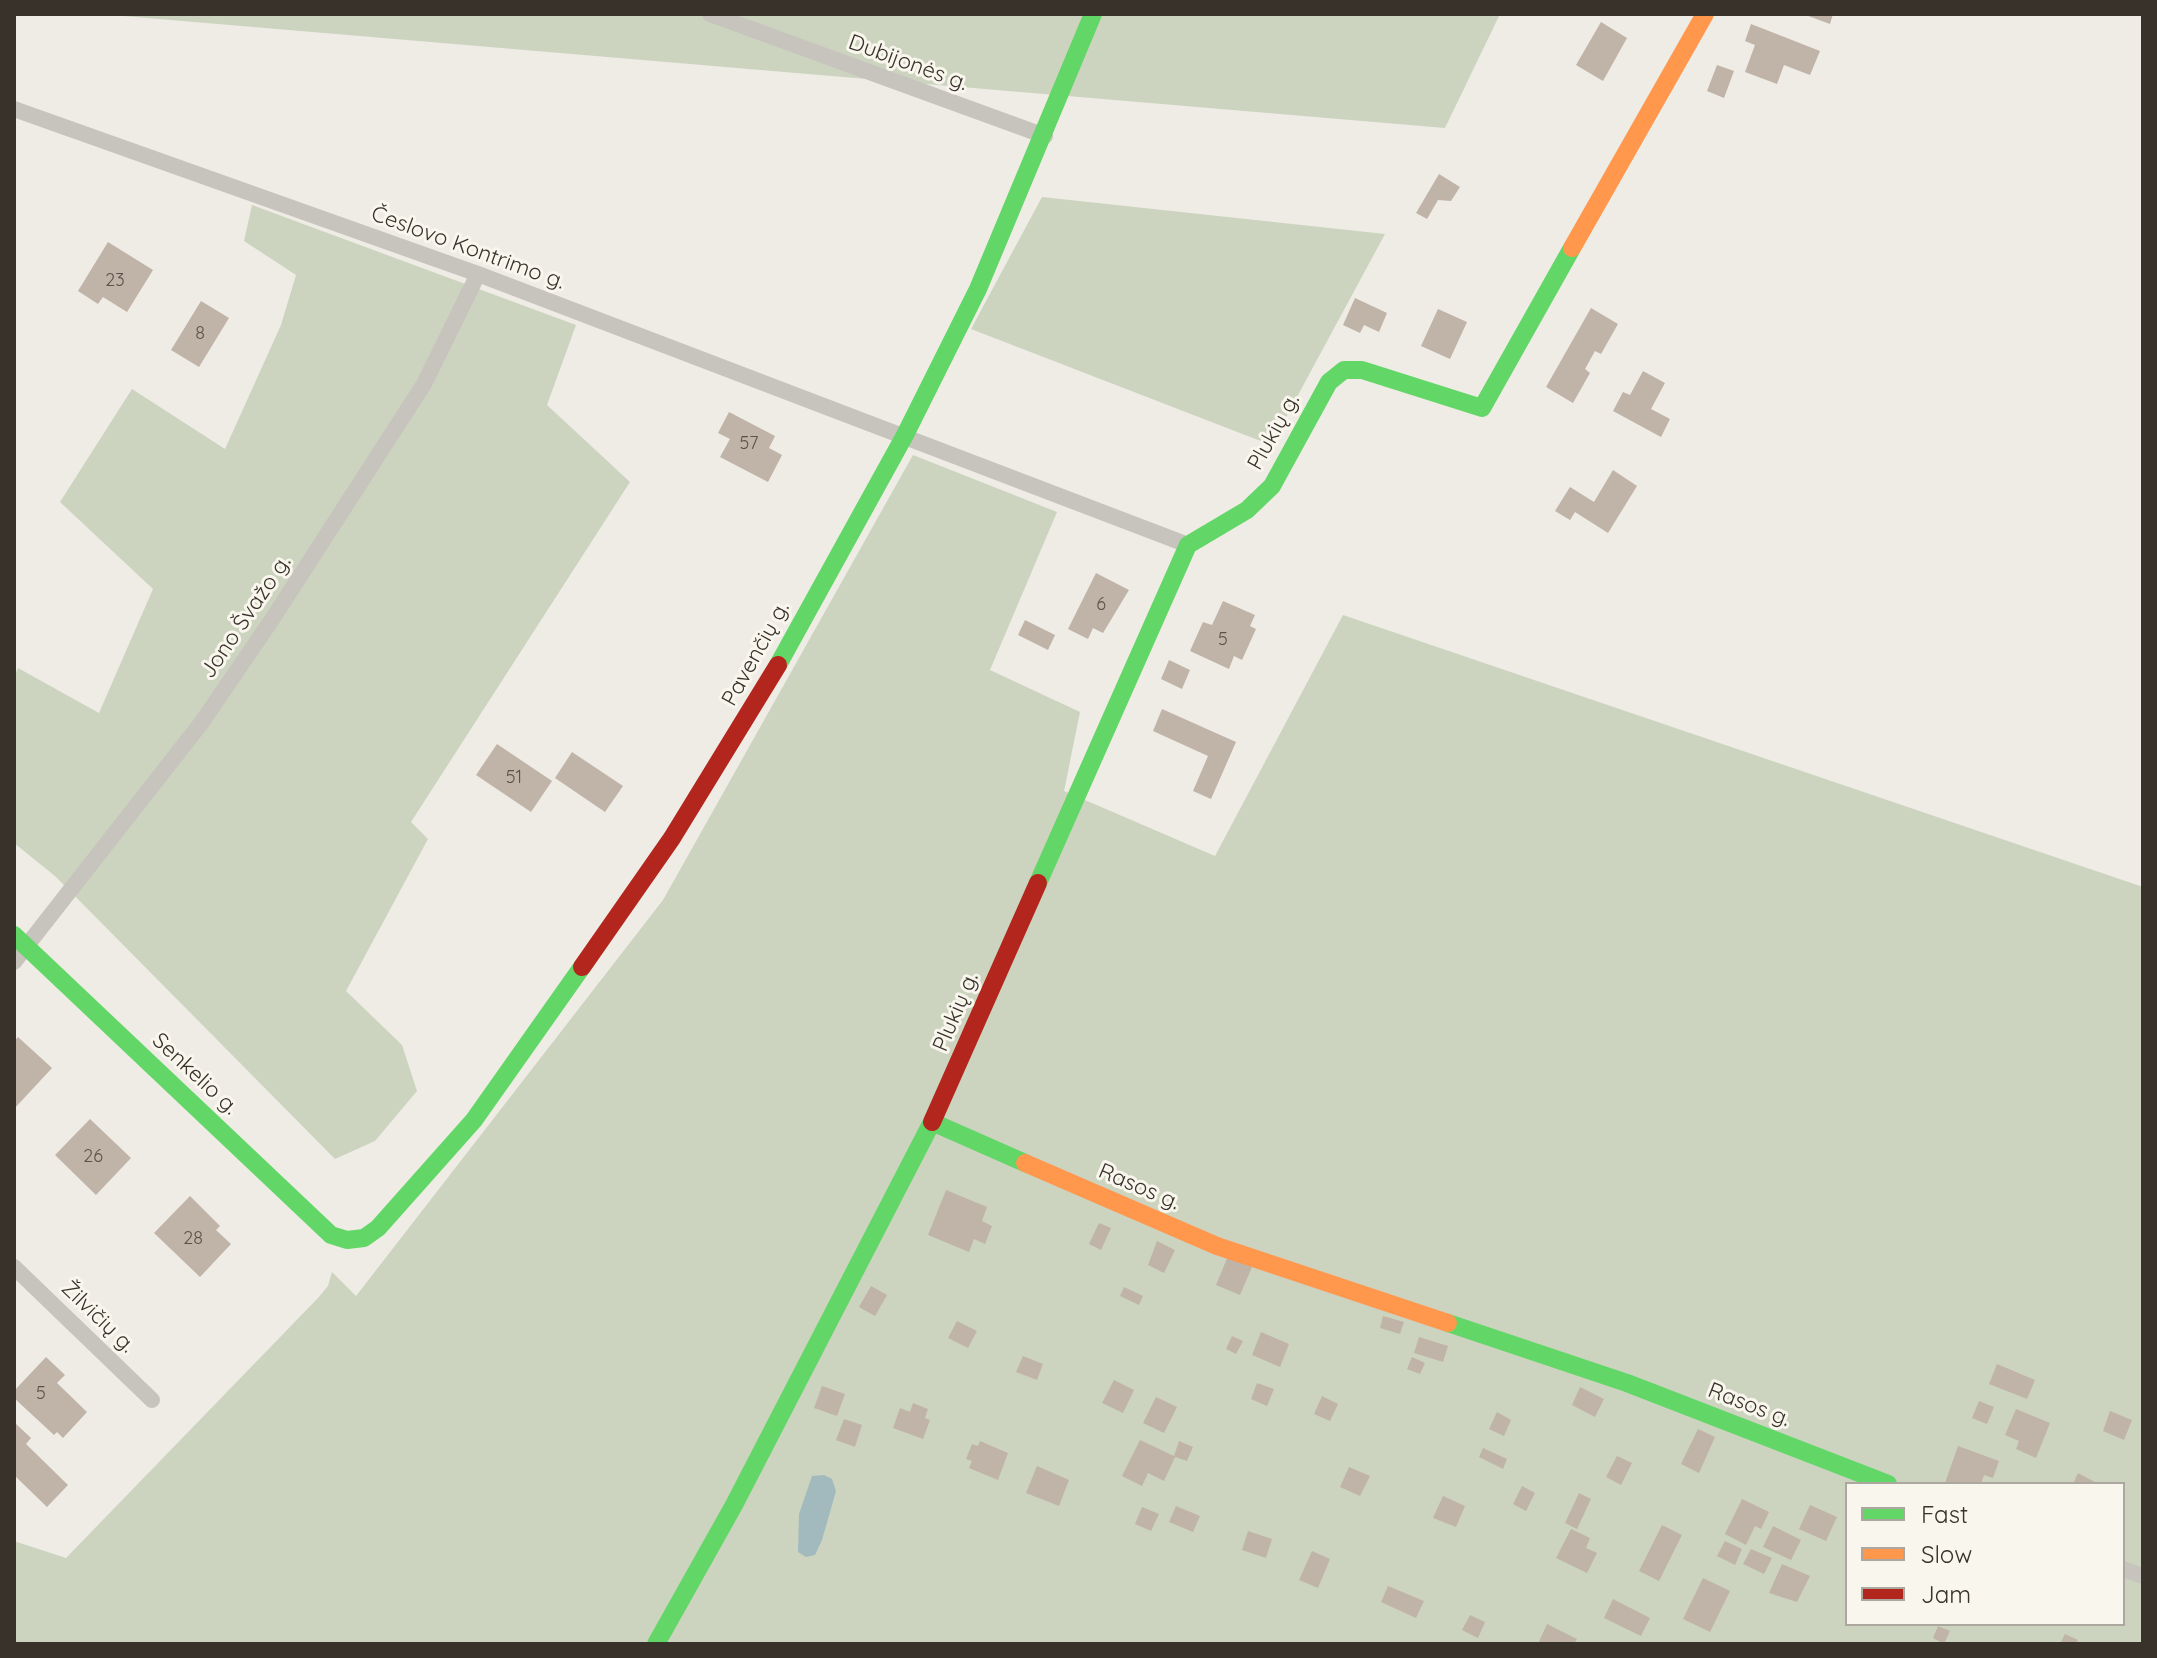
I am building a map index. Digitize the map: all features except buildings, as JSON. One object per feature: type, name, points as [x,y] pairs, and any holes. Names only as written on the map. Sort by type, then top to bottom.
[{"type":"street","name":"Dubijonės g.","points":[[710,14],[1045,136]]},
{"type":"street","name":"Pavenčių g.","points":[[347,1240],[364,1238],[378,1228],[474,1120],[646,875],[756,705],[905,435],[978,289],[1045,136],[1093,14]]},
{"type":"street","name":"Plukių g.","points":[[932,1122],[1188,545],[1247,510],[1272,486],[1329,382],[1344,370],[1362,370],[1482,408],[1705,14]]},
{"type":"street","name":"Česlovo Kontrimo g.","points":[[14,109],[478,274],[1188,545]]},
{"type":"street","name":"Jono Švažo g.","points":[[14,962],[20,941],[202,722],[273,618],[424,384],[478,274]]},
{"type":"street","name":"Senkelio g.","points":[[20,941],[331,1235],[347,1240]]},
{"type":"street","name":"Rasos g.","points":[[932,1122],[1217,1246],[1627,1383],[1883,1482]]},
{"type":"street","points":[[656,1644],[734,1505],[932,1122]]},
{"type":"street","name":"Žilvičių g.","points":[[14,1267],[152,1400]]},
{"type":"green space","points":[[100,14],[1500,14],[1445,128]]},
{"type":"green space","points":[[1042,197],[1385,234],[1271,445],[971,329]]},
{"type":"green space","points":[[252,205],[576,325],[547,405],[630,482],[411,822],[428,839],[346,991],[402,1045],[417,1091],[375,1141],[335,1159],[55,876],[14,843],[14,677],[18,668],[99,713],[153,589],[60,502],[132,389],[225,449],[281,325],[296,275],[244,241]]},
{"type":"green space","points":[[913,455],[1057,512],[990,670],[1080,712],[1064,791],[1215,856],[1343,615],[2143,887],[2143,1644],[14,1644],[14,1541],[66,1558],[318,1298],[328,1286],[332,1272],[356,1296],[663,900]]},
{"type":"water","points":[[824,1475],[832,1479],[836,1491],[822,1540],[815,1555],[806,1557],[798,1552],[799,1514],[812,1476]]},
{"type":"traffic: fast","points":[[778,665],[905,435],[978,289],[1093,14]]},
{"type":"traffic: fast","points":[[1038,883],[1188,545],[1247,510],[1272,486],[1329,382],[1344,370],[1362,370],[1482,408],[1572,248]]},
{"type":"traffic: fast","points":[[14,935],[331,1235],[347,1240],[364,1238],[378,1228],[474,1120],[582,967]]},
{"type":"traffic: fast","points":[[656,1644],[734,1505],[932,1122],[1025,1163]]},
{"type":"traffic: fast","points":[[1448,1323],[1627,1383],[1883,1482]]},
{"type":"traffic: slow","points":[[1572,248],[1705,14]]},
{"type":"traffic: slow","points":[[1025,1163],[1217,1246],[1448,1323]]},
{"type":"traffic: jam","points":[[582,967],[672,838],[778,665]]},
{"type":"traffic: jam","points":[[932,1122],[1038,883]]}]
